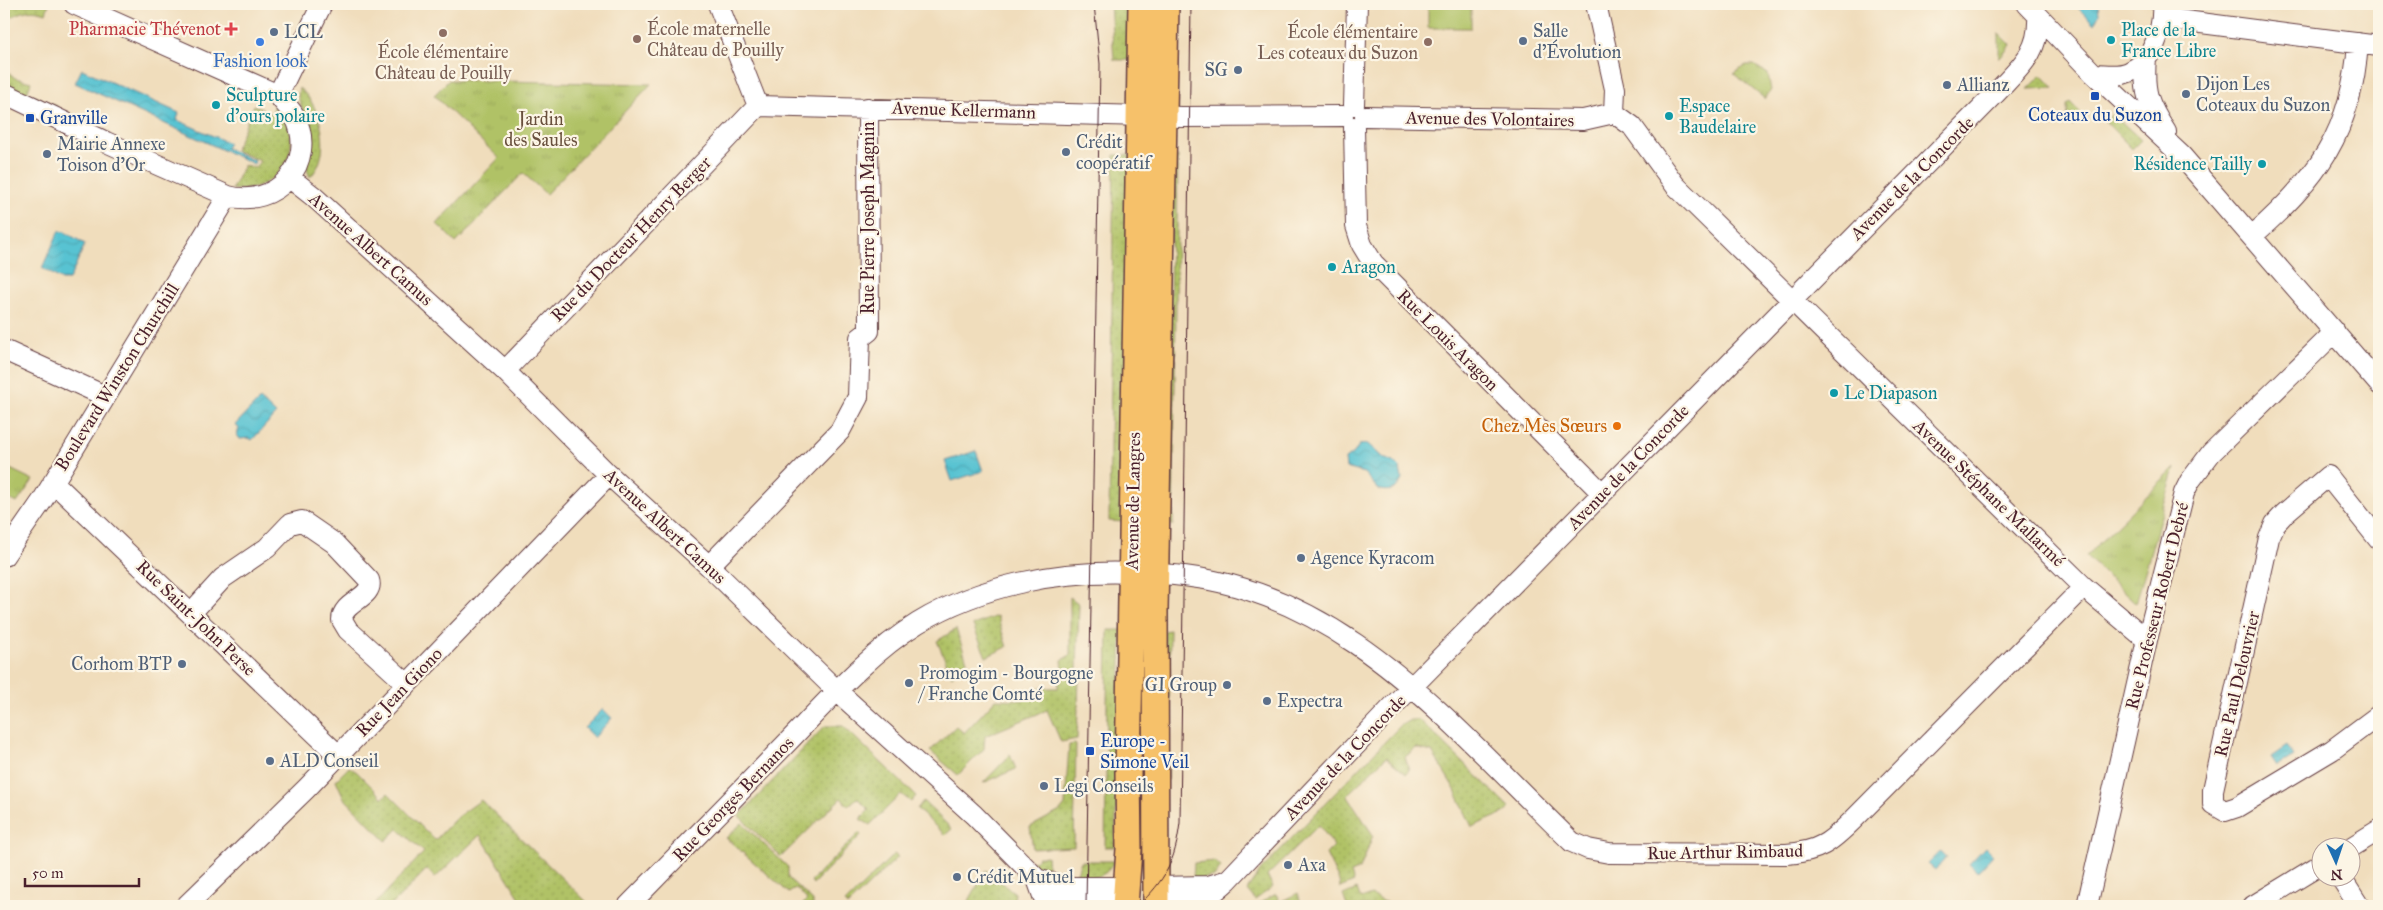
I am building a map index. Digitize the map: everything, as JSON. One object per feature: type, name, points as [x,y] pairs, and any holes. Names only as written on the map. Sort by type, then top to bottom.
[{"type":"main road","name":"Avenue de Langres","points":[[1141,4],[1152,116],[1156,574],[1154,750],[1157,899]]},
{"type":"main road","name":"Avenue de Langres","points":[[1125,899],[1129,849],[1128,774],[1132,573],[1152,116],[1166,4]]},
{"type":"main road","points":[[1125,899],[1157,899]]},
{"type":"street","points":[[4,93],[106,142],[228,196],[242,200],[254,198],[279,188],[290,178],[297,168],[300,154],[300,133],[295,116],[278,96],[74,4]]},
{"type":"street","points":[[278,96],[322,4]]},
{"type":"street","points":[[718,4],[758,106]]},
{"type":"street","name":"Rue Louis Aragon","points":[[1357,4],[1354,116],[1356,226],[1362,246],[1373,263],[1602,493]]},
{"type":"street","points":[[1596,4],[1616,89],[1614,113]]},
{"type":"street","points":[[2032,10],[2094,74],[2177,151],[2379,384]]},
{"type":"street","points":[[2031,55],[2038,26],[2032,10]]},
{"type":"street","points":[[2094,74],[2116,75],[2131,71],[2146,58],[2157,38],[2162,11],[2379,46]]},
{"type":"street","points":[[2252,236],[2298,194],[2329,150],[2343,123],[2351,96],[2357,69],[2358,43]]},
{"type":"street","name":"Avenue de la Concorde","points":[[1157,899],[1227,881],[1412,686],[2031,55],[2066,45]]},
{"type":"street","points":[[2146,58],[2144,82],[2147,99],[2177,151]]},
{"type":"street","name":"Avenue Kellermann","points":[[758,106],[1152,116]]},
{"type":"street","name":"Rue du Docteur Henry Berger","points":[[505,371],[758,106]]},
{"type":"street","name":"Rue Pierre Joseph Magnin","points":[[709,566],[840,431],[858,397],[860,338],[869,331],[868,108]]},
{"type":"street","name":"Avenue des Volontaires","points":[[1152,116],[1354,116],[1583,120],[1614,113]]},
{"type":"street","name":"Avenue Stéphane Mallarmé","points":[[1614,113],[1632,126],[1675,185],[2084,587],[2147,640]]},
{"type":"street","name":"Avenue Albert Camus","points":[[290,178],[313,196],[505,371],[609,475],[709,566],[837,691],[974,815],[1037,879],[1065,887],[1125,899]]},
{"type":"street","name":"Boulevard Winston Churchill","points":[[4,556],[53,482],[228,196]]},
{"type":"street","name":"Rue Professeur Robert Debré","points":[[2087,906],[2147,640],[2177,517],[2190,480],[2211,454],[2335,332]]},
{"type":"street","points":[[4,350],[105,396]]},
{"type":"street","name":"Rue Jean Giono","points":[[186,906],[338,755],[609,475]]},
{"type":"street","name":"Rue Paul Delouvrier","points":[[2379,540],[2328,476],[2276,524],[2269,538],[2213,790],[2213,804],[2225,811],[2237,807],[2332,750],[2379,715]]},
{"type":"street","name":"Rue Saint-John Perse","points":[[53,482],[338,755]]},
{"type":"street","points":[[191,613],[223,578],[267,548],[290,524],[302,521],[334,543],[369,580],[368,591],[344,609],[342,620],[348,630],[406,684]]},
{"type":"street","name":"Rue Georges Bernanos","points":[[628,906],[837,691],[890,643],[917,624],[960,602],[1021,583],[1074,574],[1132,573]]},
{"type":"street","name":"Rue Arthur Rimbaud","points":[[1156,574],[1198,577],[1260,592],[1322,622],[1357,644],[1412,686],[1580,846],[1609,853],[1801,853],[1815,850],[1836,837],[2084,587]]},
{"type":"street","points":[[2360,842],[2379,830]]},
{"type":"street","points":[[2253,906],[2310,871]]},
{"type":"street","points":[[2347,888],[2359,906]]},
{"type":"green space","points":[[4,4],[49,4],[46,13],[34,10],[23,12],[13,16],[4,24]]},
{"type":"green space","points":[[1110,4],[1133,4],[1132,60],[1114,60]]},
{"type":"green space","points":[[1428,4],[1471,4],[1471,28],[1428,28]]},
{"type":"green space","points":[[1999,33],[2011,45],[1999,59]]},
{"type":"green space","points":[[1746,65],[1754,65],[1768,74],[1771,90],[1765,99],[1734,74]]},
{"type":"green space","points":[[4,68],[15,78],[31,82],[27,93],[57,106],[54,111],[4,88]]},
{"type":"green space","points":[[2042,75],[2054,88],[2028,89]]},
{"type":"green space","name":"Jardin des Saules","points":[[449,80],[651,84],[546,194],[523,173],[456,243],[437,224],[499,158],[434,95]]},
{"type":"green space","points":[[299,88],[314,106],[322,131],[321,157],[317,168],[310,177],[307,170],[306,119],[298,97]]},
{"type":"green space","points":[[2070,102],[2083,116],[2073,126],[2068,123],[2067,105]]},
{"type":"green space","points":[[275,104],[286,121],[290,132],[289,156],[284,166],[267,182],[256,187],[244,190],[232,189],[244,165],[255,168],[260,161],[235,150],[254,105],[272,114]]},
{"type":"green space","points":[[2113,114],[2141,140],[2132,149],[2105,121]]},
{"type":"green space","points":[[1114,155],[1131,155],[1126,522],[1109,521]]},
{"type":"green space","points":[[1178,156],[1173,525],[1167,525],[1172,157]]},
{"type":"green space","points":[[4,466],[33,480],[17,503],[4,497]]},
{"type":"green space","points":[[2175,468],[2136,603],[2086,556]]},
{"type":"green space","points":[[1070,597],[1079,604],[1077,671],[1063,670],[1062,660],[1070,655]]},
{"type":"green space","points":[[1141,609],[1149,609],[1148,845],[1140,846]]},
{"type":"green space","points":[[997,616],[1007,647],[986,657],[973,625]]},
{"type":"green space","points":[[956,629],[968,664],[960,668],[952,676],[937,641]]},
{"type":"green space","points":[[1108,630],[1122,630],[1115,847],[1105,847]]},
{"type":"green space","points":[[1170,630],[1168,780],[1164,631]]},
{"type":"green space","points":[[1079,676],[1077,739],[1061,742],[1047,710],[985,736],[984,749],[958,775],[930,751],[956,726],[964,733],[996,699],[1022,700],[1038,695],[1038,688],[1058,688],[1059,677]]},
{"type":"green space","points":[[1410,720],[1419,720],[1427,727],[1510,808],[1504,813],[1472,827],[1454,788],[1432,752],[1416,748],[1405,757],[1409,770],[1406,774],[1386,757],[1347,795],[1373,835],[1360,869],[1351,873],[1354,882],[1340,888],[1339,881],[1326,854],[1334,846],[1319,825],[1267,876],[1273,887],[1255,900],[1247,890],[1261,870],[1400,726]]},
{"type":"green space","points":[[825,726],[843,726],[916,796],[911,802],[901,794],[870,825],[860,819],[869,810],[857,798],[848,806],[841,798],[781,857],[739,816]]},
{"type":"green space","points":[[1076,744],[1074,847],[1033,849],[1030,827],[1060,811],[1065,805],[1069,745]]},
{"type":"green space","points":[[1010,755],[1016,769],[983,783]]},
{"type":"green space","points":[[349,767],[357,772],[383,798],[388,793],[435,840],[457,817],[481,800],[591,906],[525,906],[480,835],[435,878],[427,869],[391,906],[373,906],[424,852],[398,829],[386,841],[344,798],[336,780]]},
{"type":"green space","points":[[923,801],[952,829],[945,835],[917,809]]},
{"type":"green space","points":[[742,823],[788,867],[788,878],[813,901],[813,906],[801,906],[807,900],[796,888],[789,893],[726,838]]},
{"type":"green space","points":[[859,833],[861,835],[813,884],[811,881]]},
{"type":"green space","points":[[894,854],[898,857],[847,906],[845,903]]},
{"type":"green space","points":[[1047,856],[1048,871],[1060,870],[1060,879],[1051,877],[1031,864],[1039,857]]},
{"type":"green space","points":[[1081,861],[1114,861],[1111,867],[1103,874],[1093,878],[1075,879]]},
{"type":"green space","points":[[1215,861],[1221,867],[1215,876],[1193,880],[1194,863]]},
{"type":"green space","points":[[986,870],[1015,893],[1013,906],[966,906]]},
{"type":"green space","points":[[1357,889],[1361,899],[1371,895],[1393,906],[1347,906],[1343,895]]},
{"type":"green space","points":[[1298,893],[1301,905],[1298,906],[1257,905],[1276,894],[1280,902]]},
{"type":"water","points":[[2074,4],[2098,4],[2099,14],[2094,24]]},
{"type":"water","points":[[82,69],[179,113],[177,120],[229,143],[226,148],[255,161],[254,164],[75,83]]},
{"type":"water","points":[[59,231],[65,232],[85,244],[69,280],[62,280],[42,268]]},
{"type":"water","points":[[260,399],[276,414],[252,440],[249,438],[240,439],[237,435],[239,428],[235,425]]},
{"type":"water","points":[[1368,444],[1383,458],[1394,462],[1400,468],[1402,479],[1393,490],[1378,489],[1364,473],[1346,468],[1345,459],[1354,453],[1359,445]]},
{"type":"water","points":[[976,451],[983,471],[952,481],[945,461]]},
{"type":"water","points":[[603,709],[612,718],[594,738],[584,728]]},
{"type":"water","points":[[2287,746],[2294,756],[2277,766],[2271,757]]},
{"type":"water","points":[[1985,847],[1993,855],[1977,872],[1969,864]]},
{"type":"water","points":[[1941,851],[1947,857],[1935,870],[1928,864]]},
{"type":"tram line","points":[[1086,906],[1100,64],[1094,4]]},
{"type":"tram line","points":[[1138,906],[1156,887],[1168,869],[1175,849],[1180,823],[1191,4]]},
{"type":"place","name":"Pharmacie Thévenot","points":[[231,29]]},
{"type":"place","name":"LCL","points":[[274,32]]},
{"type":"place","name":"École élémentaire Château de Pouilly","points":[[443,33]]},
{"type":"place","name":"École maternelle Château de Pouilly","points":[[637,39]]},
{"type":"place","name":"Place de la France Libre","points":[[2111,40]]},
{"type":"place","name":"Salle d'Évolution","points":[[1523,41]]},
{"type":"place","name":"Fashion look","points":[[260,42]]},
{"type":"place","name":"École élémentaire Les coteaux du Suzon","points":[[1428,42]]},
{"type":"place","name":"SG","points":[[1238,70]]},
{"type":"place","name":"Allianz","points":[[1947,85]]},
{"type":"place","name":"Dijon Les Coteaux du Suzon","points":[[2186,94]]},
{"type":"place","name":"Coteaux du Suzon","points":[[2095,96]]},
{"type":"place","name":"Sculpture d'ours polaire","points":[[216,105]]},
{"type":"place","name":"Espace Baudelaire","points":[[1669,116]]},
{"type":"place","name":"Granville","points":[[30,118]]},
{"type":"place","name":"Crédit coopératif","points":[[1066,152]]},
{"type":"place","name":"Mairie Annexe Toison d'Or","points":[[47,154]]},
{"type":"place","name":"Résidence Tailly","points":[[2262,164]]},
{"type":"place","name":"Aragon","points":[[1332,267]]},
{"type":"place","name":"Le Diapason","points":[[1834,393]]},
{"type":"place","name":"Chez Mes Sœurs","points":[[1617,426]]},
{"type":"place","name":"Agence Kyracom","points":[[1301,558]]},
{"type":"place","name":"Corhom BTP","points":[[182,664]]},
{"type":"place","name":"Promogim - Bourgogne / Franche Comté","points":[[909,683]]},
{"type":"place","name":"GI Group","points":[[1227,685]]},
{"type":"place","name":"Expectra","points":[[1267,701]]},
{"type":"place","name":"Europe - Simone Veil","points":[[1090,751]]},
{"type":"place","name":"ALD Conseil","points":[[270,761]]},
{"type":"place","name":"Legi Conseils","points":[[1044,786]]},
{"type":"place","name":"Axa","points":[[1288,865]]},
{"type":"place","name":"Crédit Mutuel","points":[[957,877]]}]
